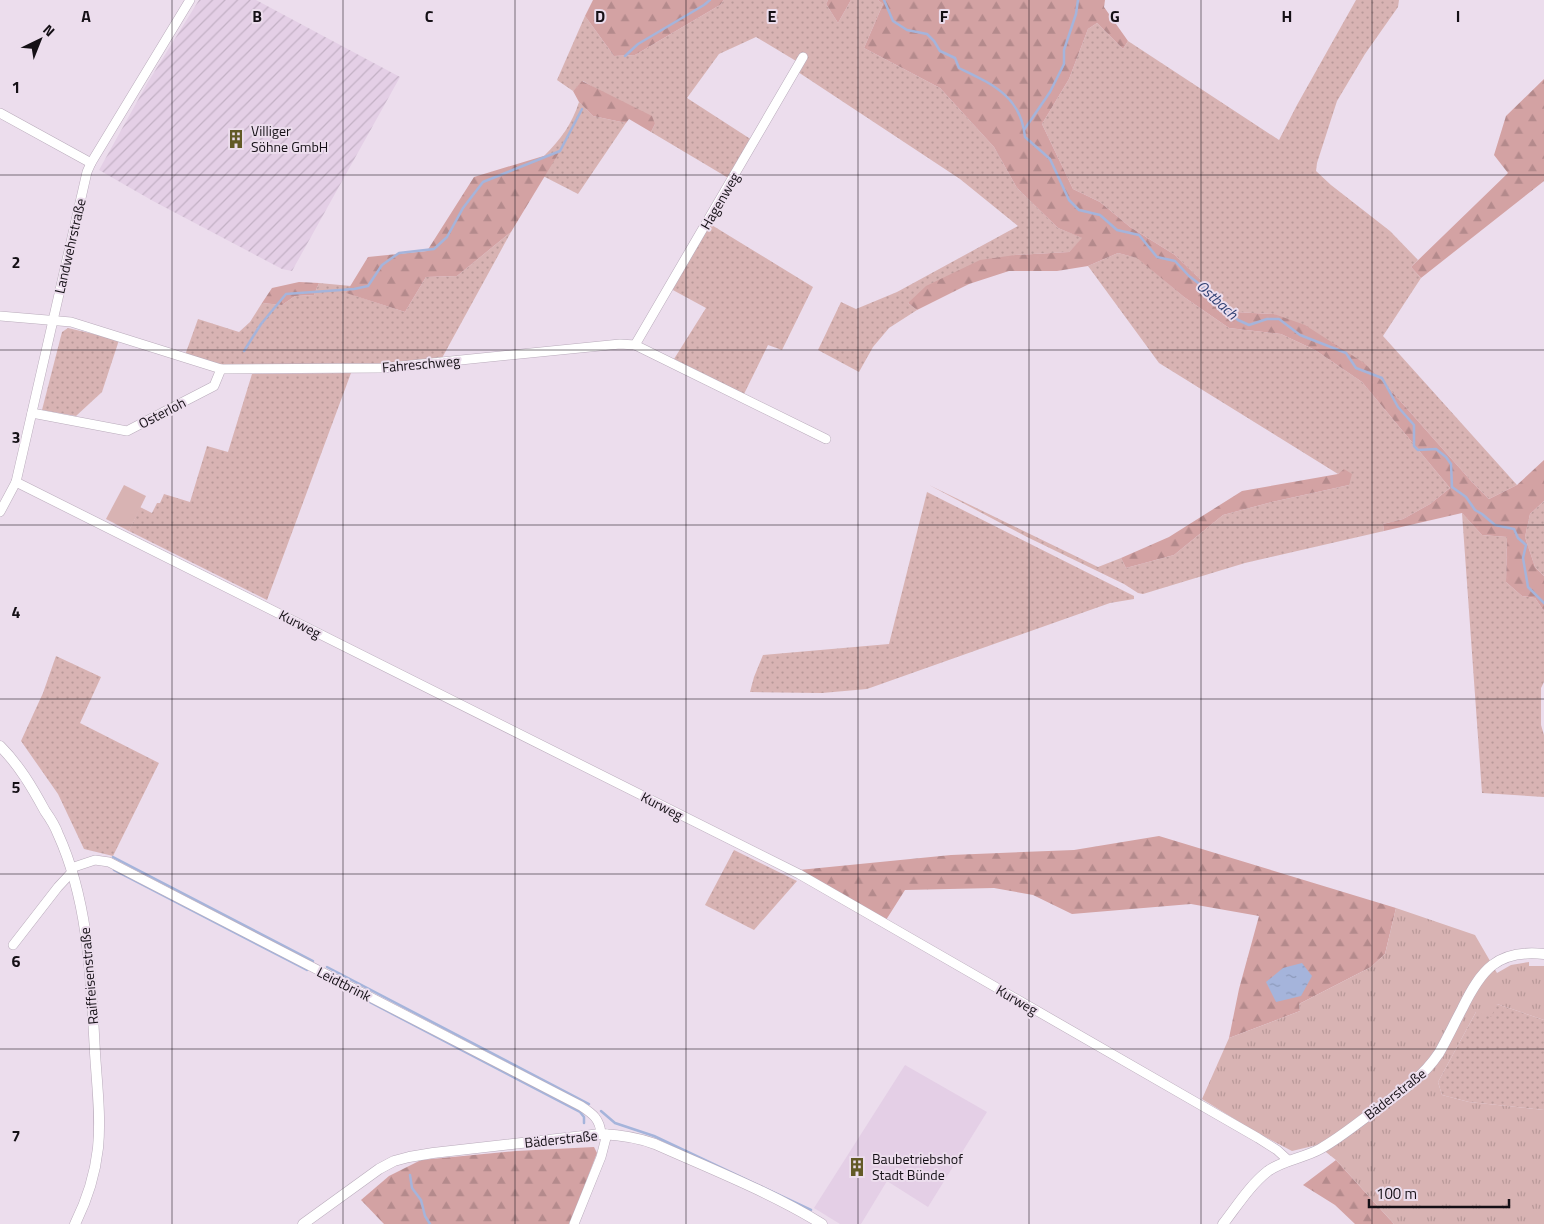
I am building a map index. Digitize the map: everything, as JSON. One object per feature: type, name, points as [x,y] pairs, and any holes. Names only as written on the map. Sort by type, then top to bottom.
[{"type":"street","name":"Landwehrstraße","points":[[0,512],[16,482],[87,172],[190,0]]},
{"type":"street","name":"Hagenweg","points":[[635,345],[803,58]]},
{"type":"street","points":[[0,113],[91,163]]},
{"type":"street","name":"Fahreschweg","points":[[0,316],[71,322],[221,369],[382,368],[620,344],[635,345],[826,438]]},
{"type":"street","name":"Osterloh","points":[[32,413],[127,431],[214,386],[221,369]]},
{"type":"street","name":"Kurweg","points":[[16,482],[799,874],[1258,1138],[1277,1150],[1289,1161]]},
{"type":"street","name":"Raiffeisenstraße","points":[[0,746],[11,757],[34,790],[58,833],[72,870],[82,912],[88,954],[99,1118],[98,1148],[94,1171],[85,1204],[75,1224]]},
{"type":"street","name":"Leidtbrink","points":[[72,870],[95,860],[109,862],[581,1106],[598,1120],[604,1134]]},
{"type":"street","points":[[13,945],[72,870]]},
{"type":"street","name":"Bäderstraße","points":[[1223,1224],[1261,1177],[1278,1165],[1311,1154],[1333,1141],[1424,1073],[1432,1065],[1439,1053],[1479,978],[1494,963],[1522,953],[1544,954]]},
{"type":"street","points":[[574,1224],[601,1157],[604,1134]]},
{"type":"street","name":"Bäderstraße","points":[[303,1224],[379,1169],[394,1161],[433,1153],[604,1134],[640,1138],[655,1144],[778,1200],[822,1224]]},
{"type":"shaded area","points":[[199,0],[256,0],[400,77],[292,271],[282,269],[153,201],[99,170],[148,82]]},
{"type":"shaded area","points":[[905,1065],[987,1112],[928,1207],[887,1181],[861,1224],[840,1224],[814,1208]]},
{"type":"green space","points":[[593,0],[724,0],[720,5],[635,55],[614,56],[585,16]]},
{"type":"green space","points":[[724,0],[828,0],[826,4],[838,23],[851,0],[878,0],[883,4],[864,48],[940,88],[994,147],[1017,188],[1058,228],[1083,238],[1069,252],[1015,255],[908,303],[917,310],[889,328],[873,347],[859,372],[818,350],[841,302],[856,309],[897,292],[1018,226],[960,179],[798,72],[801,64],[756,37],[719,54],[687,98],[752,140],[730,179],[651,132],[655,124],[583,81],[573,91],[557,80],[585,16],[614,56],[635,55],[720,5]]},
{"type":"green space","points":[[828,0],[851,0],[838,23],[826,4]]},
{"type":"green space","points":[[878,0],[1105,0],[1104,7],[1128,41],[1123,49],[1097,23],[1088,29],[1069,79],[1042,124],[1073,189],[1100,202],[1130,227],[1175,255],[1234,312],[1274,314],[1305,325],[1364,363],[1489,499],[1517,485],[1544,460],[1544,501],[1530,514],[1525,537],[1535,567],[1544,576],[1544,611],[1535,598],[1522,596],[1506,582],[1507,537],[1482,535],[1462,513],[1384,531],[1383,524],[1403,519],[1430,504],[1450,488],[1362,382],[1315,350],[1281,334],[1229,328],[1184,297],[1137,258],[1118,253],[1088,266],[1057,271],[1009,271],[969,284],[917,310],[908,303],[926,286],[980,260],[1015,255],[1069,252],[1082,238],[1058,228],[1017,188],[994,147],[940,88],[864,48],[883,4]]},
{"type":"green space","points":[[1356,0],[1399,0],[1398,7],[1365,54],[1337,101],[1316,171],[1390,231],[1418,260],[1411,267],[1421,278],[1383,336],[1517,485],[1489,499],[1386,385],[1274,314],[1234,312],[1175,255],[1130,227],[1100,202],[1073,189],[1042,124],[1069,79],[1088,29],[1097,23],[1123,49],[1128,41],[1279,140]]},
{"type":"green space","points":[[1544,79],[1544,181],[1421,278],[1411,267],[1508,173],[1494,155],[1506,116]]},
{"type":"green space","points":[[582,81],[652,116],[655,124],[651,132],[629,119],[626,123],[593,116],[579,102],[573,91]]},
{"type":"green space","points":[[579,102],[593,116],[626,123],[578,194],[543,176],[559,151],[544,156],[565,131]]},
{"type":"green space","points":[[560,151],[511,232],[457,276],[426,277],[405,312],[346,293],[368,257],[427,251],[474,177]]},
{"type":"green space","points":[[710,224],[813,287],[782,350],[768,345],[744,394],[674,359],[706,308],[671,289]]},
{"type":"green space","points":[[511,232],[442,358],[377,364],[226,366],[184,358],[198,319],[239,332],[250,322],[262,303],[282,305],[295,296],[314,295],[319,283],[351,286],[347,293],[405,312],[426,277],[457,276]]},
{"type":"green space","points":[[1118,253],[1138,258],[1184,297],[1229,328],[1281,334],[1315,350],[1362,382],[1450,488],[1430,504],[1403,519],[1383,524],[1384,531],[1245,563],[1143,594],[1027,537],[929,485],[1098,567],[1121,558],[1126,568],[1174,555],[1223,515],[1349,485],[1344,470],[1338,474],[1159,363],[1088,266]]},
{"type":"green space","points":[[299,282],[319,283],[314,295],[295,296],[282,305],[262,303],[272,288]]},
{"type":"green space","points":[[68,328],[119,340],[102,392],[76,416],[42,410],[62,332]]},
{"type":"green space","points":[[351,373],[267,600],[129,531],[140,507],[152,513],[164,494],[190,502],[207,446],[228,452],[252,374]]},
{"type":"green space","points":[[1344,469],[1352,474],[1349,485],[1223,515],[1174,555],[1126,568],[1121,558],[1169,537],[1242,491],[1338,474]]},
{"type":"green space","points":[[124,485],[146,496],[129,531],[106,519]]},
{"type":"green space","points":[[927,492],[1134,596],[1134,599],[1110,603],[867,689],[822,693],[750,692],[763,655],[889,644]]},
{"type":"green space","points":[[1544,501],[1544,576],[1535,567],[1525,537],[1530,514]]},
{"type":"green space","points":[[1462,513],[1482,535],[1507,537],[1506,582],[1522,596],[1535,598],[1544,611],[1544,682],[1541,688],[1541,725],[1544,735],[1544,797],[1482,793]]},
{"type":"green space","points":[[56,656],[101,677],[80,723],[159,763],[113,856],[84,849],[58,794],[21,741],[43,693]]},
{"type":"green space","points":[[1159,836],[1396,908],[1385,954],[1371,967],[1299,1004],[1300,1011],[1229,1038],[1239,989],[1259,916],[1191,904],[1072,914],[1033,895],[994,888],[905,890],[886,920],[799,870],[951,855],[1074,850]]},
{"type":"green space","points":[[734,850],[797,881],[754,930],[705,905]]},
{"type":"green space","points":[[1396,908],[1475,935],[1497,973],[1511,965],[1529,962],[1529,966],[1544,966],[1544,1020],[1497,1004],[1491,1017],[1476,1012],[1438,1082],[1442,1095],[1469,1102],[1544,1110],[1544,1224],[1394,1224],[1336,1160],[1317,1145],[1292,1151],[1254,1131],[1202,1099],[1229,1038],[1300,1011],[1299,1004],[1371,967],[1385,954]]},
{"type":"green space","points":[[1497,1004],[1544,1020],[1544,1110],[1469,1102],[1442,1095],[1438,1082],[1476,1012]]},
{"type":"green space","points":[[594,1147],[597,1153],[570,1224],[384,1224],[361,1200],[389,1176],[421,1160],[516,1151]]},
{"type":"green space","points":[[1336,1160],[1394,1224],[1355,1224],[1335,1205],[1303,1185]]},
{"type":"water","points":[[1302,963],[1312,976],[1301,996],[1276,1002],[1266,982],[1283,968]]},
{"type":"waterway","points":[[625,56],[638,44],[710,0]]},
{"type":"waterway","name":"Ostbach","points":[[884,0],[893,21],[907,30],[927,34],[940,51],[955,58],[959,68],[993,86],[1011,101],[1018,111],[1025,137],[1050,159],[1069,200],[1079,210],[1100,215],[1117,230],[1139,235],[1157,257],[1175,261],[1238,320],[1249,325],[1267,319],[1279,319],[1300,335],[1346,353],[1356,368],[1382,378],[1398,407],[1414,425],[1414,446],[1418,450],[1436,449],[1446,457],[1451,464],[1452,487],[1466,497],[1475,510],[1495,525],[1514,529],[1518,538],[1526,545],[1523,558],[1528,587],[1544,603]]},
{"type":"waterway","points":[[1024,130],[1050,92],[1064,64],[1064,50],[1076,14],[1078,0]]},
{"type":"waterway","points":[[244,351],[261,324],[286,294],[354,289],[368,286],[382,265],[399,253],[434,249],[447,237],[463,208],[483,182],[560,151],[582,109]]},
{"type":"waterway","points":[[113,857],[313,961]]},
{"type":"waterway","points":[[114,870],[307,970]]},
{"type":"waterway","points":[[327,967],[589,1104]]},
{"type":"waterway","points":[[322,977],[580,1112],[584,1117],[584,1123]]},
{"type":"waterway","points":[[601,1111],[615,1123],[654,1136],[811,1210]]},
{"type":"waterway","points":[[410,1175],[412,1188],[421,1200],[425,1216],[430,1224]]},
{"type":"place","name":"Villiger Söhne GmbH","points":[[236,139]]},
{"type":"place","name":"Baubetriebshof Stadt Bünde","points":[[857,1167]]}]
